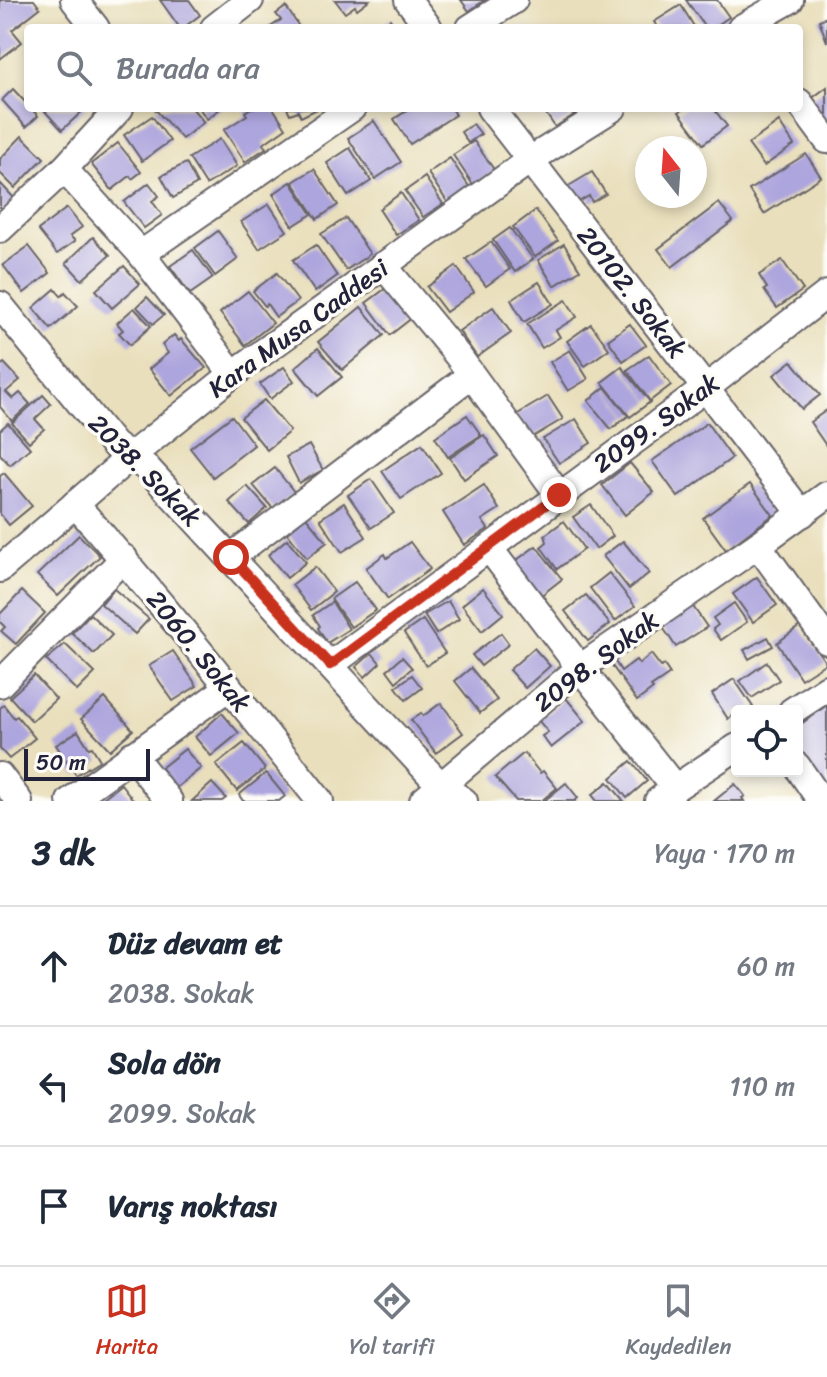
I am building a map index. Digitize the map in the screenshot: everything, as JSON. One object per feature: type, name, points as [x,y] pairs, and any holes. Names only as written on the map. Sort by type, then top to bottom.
[{"type":"street","points":[[74,0],[93,24]]},
{"type":"street","points":[[219,24],[250,0]]},
{"type":"street","points":[[408,0],[426,24]]},
{"type":"street","points":[[476,24],[514,0]]},
{"type":"street","points":[[749,24],[790,0]]},
{"type":"street","points":[[803,107],[827,140]]},
{"type":"street","points":[[0,229],[64,169],[116,112]]},
{"type":"street","points":[[141,254],[346,112]]},
{"type":"street","name":"20102. Sokak","points":[[493,112],[802,514]]},
{"type":"street","name":"Kara Musa Caddesi","points":[[0,569],[131,456],[233,374],[530,160],[607,112]]},
{"type":"street","points":[[64,169],[141,254],[233,374]]},
{"type":"street","points":[[383,265],[458,356],[559,495]]},
{"type":"street","name":"2099. Sokak","points":[[330,665],[706,388],[827,294]]},
{"type":"street","name":"2038. Sokak","points":[[1,308],[114,445],[147,468],[330,665],[432,793],[464,801]]},
{"type":"street","points":[[231,557],[471,375]]},
{"type":"street","name":"2098. Sokak","points":[[432,793],[580,668],[827,495]]},
{"type":"street","name":"2060. Sokak","points":[[75,504],[124,558],[320,801]]},
{"type":"street","points":[[758,545],[827,641]]},
{"type":"street","points":[[489,548],[580,668],[666,794],[731,751]]},
{"type":"street","points":[[0,684],[124,558]]},
{"type":"street","points":[[70,801],[229,687]]},
{"type":"street","points":[[801,705],[827,688]]},
{"type":"street","points":[[132,755],[169,801]]},
{"type":"street","points":[[803,775],[821,801]]},
{"type":"street","points":[[0,776],[19,801]]},
{"type":"building","points":[[0,0],[34,0],[40,8],[12,30],[22,42],[0,59]]},
{"type":"building","points":[[160,0],[189,0],[200,15],[188,24],[177,24]]},
{"type":"building","points":[[335,0],[369,0],[345,13]]},
{"type":"building","points":[[461,0],[485,0],[469,11]]},
{"type":"building","points":[[686,0],[717,0],[729,17],[719,24],[703,24]]},
{"type":"building","points":[[681,5],[693,24],[655,24],[654,22]]},
{"type":"building","points":[[286,7],[297,24],[275,24],[281,20],[276,14]]},
{"type":"building","points":[[827,17],[827,42],[819,20]]},
{"type":"building","points":[[827,87],[827,117],[822,121],[807,102]]},
{"type":"building","points":[[13,89],[24,101],[24,112],[34,112],[38,116],[26,127],[2,100]]},
{"type":"building","points":[[46,112],[82,112],[62,130]]},
{"type":"building","points":[[158,112],[195,112],[204,122],[182,139]]},
{"type":"building","points":[[202,112],[216,112],[207,119]]},
{"type":"building","points":[[245,112],[276,112],[286,128],[263,144],[266,148],[245,162],[224,130],[247,115]]},
{"type":"building","points":[[405,112],[453,112],[455,115],[410,144],[394,119]]},
{"type":"building","points":[[545,112],[579,112],[555,127]]},
{"type":"building","points":[[679,112],[716,112],[727,126],[707,141],[707,136],[697,136]]},
{"type":"building","points":[[152,116],[170,141],[142,161],[124,135]]},
{"type":"building","points":[[374,121],[401,162],[375,179],[348,138]]},
{"type":"building","points":[[779,122],[794,145],[764,166],[748,144]]},
{"type":"building","points":[[473,124],[481,134],[468,143],[461,132]]},
{"type":"building","points":[[22,136],[44,158],[15,188],[0,173],[0,159]]},
{"type":"building","points":[[220,139],[237,166],[206,185],[189,158]]},
{"type":"building","points":[[474,141],[495,171],[474,186],[453,155]]},
{"type":"building","points":[[118,143],[141,172],[132,179],[130,176],[112,190],[91,164]]},
{"type":"building","points":[[350,148],[371,181],[348,196],[327,163]]},
{"type":"building","points":[[806,154],[821,177],[764,214],[749,190]]},
{"type":"building","points":[[450,158],[470,188],[448,203],[428,173]]},
{"type":"building","points":[[186,163],[197,184],[173,198],[161,176]]},
{"type":"building","points":[[314,169],[338,205],[317,219],[293,182]]},
{"type":"building","points":[[592,172],[606,194],[592,202],[589,196],[572,206],[562,190]]},
{"type":"building","points":[[425,177],[443,204],[423,217],[405,191]]},
{"type":"building","points":[[291,182],[312,214],[293,226],[273,194]]},
{"type":"building","points":[[0,183],[15,199],[0,213]]},
{"type":"building","points":[[149,183],[159,196],[152,201],[162,215],[144,228],[124,202]]},
{"type":"building","points":[[401,193],[419,220],[396,235],[379,209]]},
{"type":"building","points":[[719,203],[733,221],[672,267],[658,249]]},
{"type":"building","points":[[269,204],[287,231],[259,249],[241,222]]},
{"type":"building","points":[[67,208],[82,227],[70,236],[75,241],[57,254],[38,230]]},
{"type":"building","points":[[536,210],[558,241],[535,257],[513,227]]},
{"type":"building","points":[[346,218],[370,254],[346,270],[321,234]]},
{"type":"building","points":[[510,228],[533,259],[515,272],[493,240]]},
{"type":"building","points":[[218,231],[238,259],[215,276],[195,248]]},
{"type":"building","points":[[93,237],[110,255],[82,280],[66,263]]},
{"type":"building","points":[[491,242],[510,269],[486,286],[466,259]]},
{"type":"building","points":[[564,244],[580,270],[554,286],[538,260]]},
{"type":"building","points":[[316,245],[337,276],[315,292],[293,260]]},
{"type":"building","points":[[29,246],[50,273],[24,293],[3,265]]},
{"type":"building","points":[[193,250],[213,278],[190,294],[170,266]]},
{"type":"building","points":[[782,260],[803,290],[777,308],[764,290],[767,288],[759,275]]},
{"type":"building","points":[[124,266],[140,284],[112,308],[96,290]]},
{"type":"building","points":[[456,266],[474,292],[446,312],[427,287]]},
{"type":"building","points":[[277,273],[298,301],[276,317],[253,291]]},
{"type":"building","points":[[539,282],[553,304],[524,322],[511,300]]},
{"type":"building","points":[[389,286],[413,317],[390,335],[366,303]]},
{"type":"building","points":[[55,289],[61,296],[65,292],[78,306],[51,329],[33,308]]},
{"type":"building","points":[[248,291],[273,323],[245,345],[220,313]]},
{"type":"building","points":[[147,297],[164,315],[153,324],[137,307]]},
{"type":"building","points":[[566,300],[577,317],[556,330],[560,337],[542,348],[527,324]]},
{"type":"building","points":[[361,307],[384,335],[342,370],[318,342]]},
{"type":"building","points":[[493,307],[511,333],[477,357],[459,331]]},
{"type":"building","points":[[134,308],[151,326],[130,345],[119,333],[123,330],[117,323]]},
{"type":"building","points":[[591,324],[609,349],[585,366],[567,341]]},
{"type":"building","points":[[630,324],[646,345],[623,361],[608,340]]},
{"type":"building","points":[[174,335],[206,368],[171,396],[149,369],[168,353],[162,345]]},
{"type":"building","points":[[318,348],[342,377],[318,396],[295,368]]},
{"type":"building","points":[[570,350],[588,379],[568,391],[550,362]]},
{"type":"building","points":[[649,355],[671,385],[650,401],[627,370]]},
{"type":"building","points":[[792,361],[820,395],[802,409],[774,375]]},
{"type":"building","points":[[4,363],[20,380],[6,392],[13,399],[20,393],[30,404],[12,421],[0,407],[0,366]]},
{"type":"building","points":[[284,367],[294,381],[270,399],[260,384]]},
{"type":"building","points":[[622,367],[650,402],[630,417],[602,382]]},
{"type":"building","points":[[605,387],[628,416],[611,429],[588,401]]},
{"type":"building","points":[[43,395],[51,404],[35,419],[44,429],[29,442],[12,423]]},
{"type":"building","points":[[548,396],[563,419],[531,438],[516,415]]},
{"type":"building","points":[[264,400],[290,431],[267,450],[241,418]]},
{"type":"building","points":[[827,410],[827,447],[810,422]]},
{"type":"building","points":[[467,415],[481,435],[448,457],[435,437]]},
{"type":"building","points":[[232,416],[254,445],[213,477],[190,448]]},
{"type":"building","points":[[576,419],[591,443],[559,463],[543,439]]},
{"type":"building","points":[[8,423],[30,448],[10,465],[0,454],[0,430]]},
{"type":"building","points":[[707,423],[732,458],[678,497],[652,461]]},
{"type":"building","points":[[484,435],[498,456],[464,479],[450,458]]},
{"type":"building","points":[[422,444],[441,473],[401,499],[382,471]]},
{"type":"building","points":[[309,445],[323,470],[299,483],[286,457]]},
{"type":"building","points":[[630,463],[654,492],[625,515],[602,485]]},
{"type":"building","points":[[275,468],[295,493],[274,510],[253,485]]},
{"type":"building","points":[[4,473],[32,506],[9,525],[0,514],[0,476]]},
{"type":"building","points":[[371,479],[394,513],[371,528],[348,495]]},
{"type":"building","points":[[750,484],[773,515],[726,550],[703,518]]},
{"type":"building","points":[[484,485],[499,509],[482,520],[488,529],[464,545],[443,512]]},
{"type":"building","points":[[247,486],[267,508],[249,524],[229,502]]},
{"type":"building","points":[[344,503],[366,537],[342,552],[320,519]]},
{"type":"building","points":[[591,505],[613,536],[596,549],[573,517]]},
{"type":"building","points":[[306,517],[327,542],[307,558],[287,533]]},
{"type":"building","points":[[564,521],[584,549],[557,569],[541,547],[547,542],[545,535]]},
{"type":"building","points":[[79,535],[100,556],[58,596],[37,575]]},
{"type":"building","points":[[287,539],[306,562],[287,578],[268,555]]},
{"type":"building","points":[[623,541],[649,573],[629,589],[603,556]]},
{"type":"building","points":[[410,542],[430,569],[388,599],[366,568]]},
{"type":"building","points":[[536,546],[562,579],[539,597],[513,563]]},
{"type":"building","points":[[315,567],[334,592],[311,610],[292,585]]},
{"type":"building","points":[[609,573],[635,606],[615,621],[590,588]]},
{"type":"building","points":[[757,577],[777,605],[753,622],[733,594]]},
{"type":"building","points":[[355,582],[376,610],[351,627],[331,599]]},
{"type":"building","points":[[483,588],[503,614],[482,631],[462,605]]},
{"type":"building","points":[[114,589],[149,619],[135,634],[101,604]]},
{"type":"building","points":[[22,591],[45,613],[16,644],[1,631],[5,627],[0,622],[0,614]]},
{"type":"building","points":[[586,595],[610,624],[588,641],[565,611]]},
{"type":"building","points":[[448,601],[459,619],[436,634],[424,615]]},
{"type":"building","points":[[332,602],[349,629],[327,643],[313,615]]},
{"type":"building","points":[[734,603],[747,622],[721,640],[713,629],[718,625],[713,618]]},
{"type":"building","points":[[692,605],[707,627],[676,647],[662,626]]},
{"type":"building","points":[[90,614],[112,635],[94,654],[72,633]]},
{"type":"building","points":[[423,620],[445,653],[426,666],[404,633]]},
{"type":"building","points":[[800,626],[826,663],[801,679],[777,643]]},
{"type":"building","points":[[501,633],[509,644],[481,666],[472,655]]},
{"type":"building","points":[[768,637],[773,646],[749,659],[744,650]]},
{"type":"building","points":[[65,644],[95,673],[77,691],[46,660]]},
{"type":"building","points":[[534,648],[550,666],[525,688],[509,670]]},
{"type":"building","points":[[173,651],[197,686],[173,701],[149,666]]},
{"type":"building","points":[[372,653],[380,663],[365,677],[356,667]]},
{"type":"building","points":[[651,654],[670,674],[637,701],[610,663],[614,660],[621,671],[636,660],[639,664]]},
{"type":"building","points":[[402,657],[412,668],[396,682],[387,670]]},
{"type":"building","points":[[767,662],[779,680],[752,698],[740,681]]},
{"type":"building","points":[[471,668],[497,700],[480,713],[455,681]]},
{"type":"building","points":[[34,675],[56,699],[32,721],[10,697]]},
{"type":"building","points":[[412,675],[422,688],[406,700],[396,687]]},
{"type":"building","points":[[734,679],[752,705],[731,705],[728,719],[712,694]]},
{"type":"building","points":[[105,698],[133,730],[110,750],[81,719]]},
{"type":"building","points":[[566,698],[585,721],[551,748],[542,736],[548,732],[538,720]]},
{"type":"building","points":[[441,703],[463,733],[436,753],[411,720],[421,713],[423,716]]},
{"type":"building","points":[[4,705],[35,738],[9,759],[0,749],[0,708]]},
{"type":"building","points":[[827,705],[827,793],[803,765],[803,723]]},
{"type":"building","points":[[222,713],[239,733],[211,756],[195,737]]},
{"type":"building","points":[[78,731],[100,760],[76,775],[56,745]]},
{"type":"building","points":[[244,743],[265,769],[237,791],[216,765]]},
{"type":"building","points":[[185,749],[201,768],[176,788],[161,768]]},
{"type":"building","points":[[524,753],[557,788],[541,801],[516,801],[495,777]]},
{"type":"building","points":[[631,761],[647,781],[627,798],[611,778]]},
{"type":"building","points":[[266,773],[285,796],[279,801],[243,801],[239,795]]},
{"type":"building","points":[[608,782],[624,801],[597,801],[592,795]]},
{"type":"building","points":[[212,783],[226,798],[222,801],[192,801]]},
{"type":"building","points":[[566,783],[578,798],[575,801],[544,801]]},
{"type":"building","points":[[121,784],[134,801],[102,799]]},
{"type":"building","points":[[735,784],[745,796],[742,798],[744,801],[714,801]]},
{"type":"route","points":[[231,557],[330,665],[559,495]]}]
